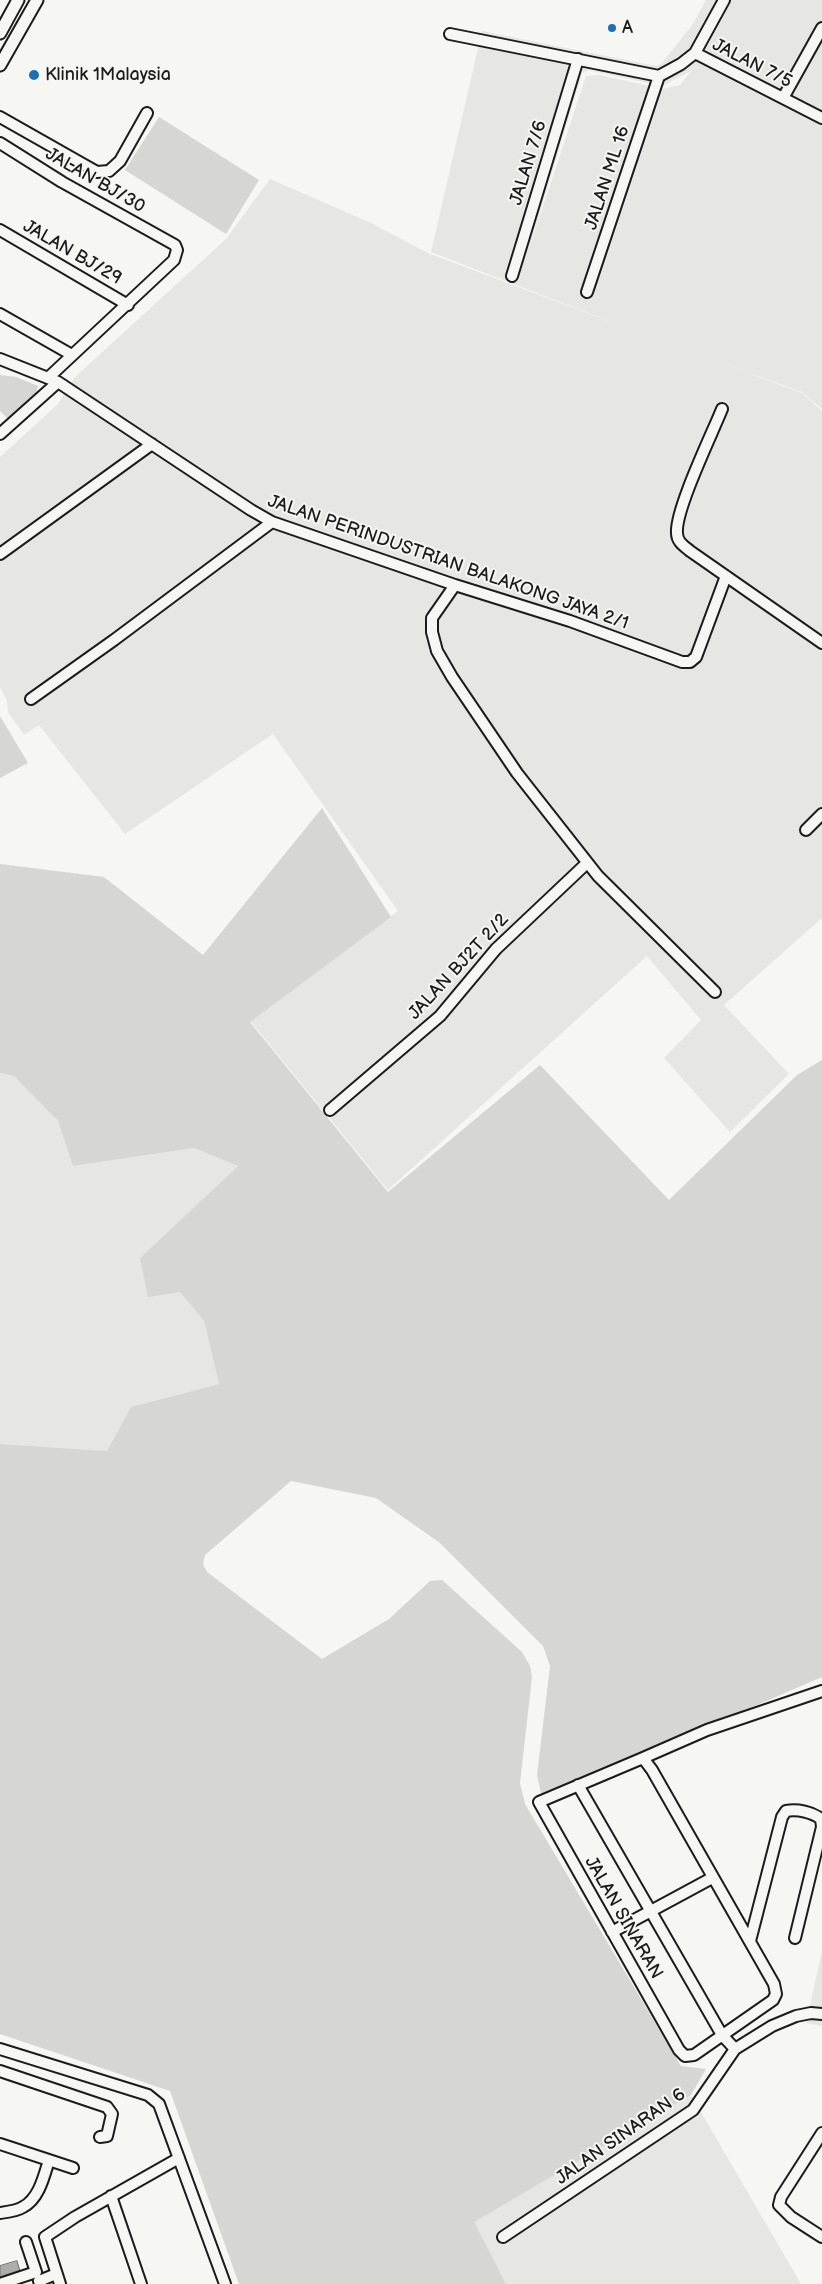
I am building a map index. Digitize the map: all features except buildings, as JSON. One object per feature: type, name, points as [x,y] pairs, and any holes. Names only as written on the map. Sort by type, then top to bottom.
[{"type":"street","points":[[0,33],[18,0]]},
{"type":"street","points":[[0,65],[37,0]]},
{"type":"street","name":"JALAN 7/5","points":[[724,0],[695,53],[822,118]]},
{"type":"street","points":[[783,98],[822,28]]},
{"type":"street","points":[[450,34],[659,76],[681,64],[695,53]]},
{"type":"street","name":"JALAN 7/6","points":[[512,276],[578,59]]},
{"type":"street","name":"JALAN ML 16","points":[[587,292],[659,76]]},
{"type":"street","points":[[0,117],[97,172],[109,171],[120,161],[147,113]]},
{"type":"street","name":"JALAN BJ/30","points":[[0,143],[62,182],[175,245],[177,255],[174,260],[128,305]]},
{"type":"street","name":"JALAN BJ/29","points":[[0,230],[128,305]]},
{"type":"street","points":[[0,434],[53,380],[72,355],[128,305]]},
{"type":"street","points":[[0,314],[72,355]]},
{"type":"street","name":"JALAN PERINDUSTRIAN BALAKONG JAYA 2/1","points":[[0,359],[53,380],[272,522],[455,585],[570,621],[682,662],[690,662],[696,657],[726,576]]},
{"type":"street","points":[[722,409],[687,495],[677,526],[677,535],[685,548],[822,643]]},
{"type":"street","points":[[0,554],[152,444]]},
{"type":"street","points":[[31,699],[114,640],[272,522]]},
{"type":"street","points":[[455,585],[432,618],[432,632],[437,651],[452,677],[517,773],[587,863],[620,900],[715,992]]},
{"type":"street","points":[[806,830],[822,814]]},
{"type":"street","name":"JALAN BJ2T 2/2","points":[[330,1110],[440,1016],[496,949],[587,863]]},
{"type":"street","points":[[735,2049],[722,2035],[578,1784],[707,1730],[822,1691]]},
{"type":"street","points":[[643,1758],[652,1770],[774,1984],[776,1994],[773,2000],[722,2035]]},
{"type":"street","name":"JALAN SINARAN","points":[[578,1784],[539,1802],[679,2050],[686,2056],[694,2055],[722,2035]]},
{"type":"street","points":[[750,1941],[782,1817],[786,1811],[794,1810],[816,1815],[821,1819],[822,1827],[795,1938]]},
{"type":"street","points":[[612,1932],[712,1878]]},
{"type":"street","name":"JALAN SINARAN 6","points":[[503,2237],[693,2110],[735,2049],[772,2026],[796,2016],[812,2013],[822,2014]]},
{"type":"street","points":[[0,2049],[148,2095],[159,2104],[224,2284]]},
{"type":"street","points":[[0,2071],[107,2107],[111,2110],[112,2114],[107,2136],[100,2137]]},
{"type":"street","points":[[822,2133],[780,2197],[779,2205],[791,2218],[822,2237]]},
{"type":"street","points":[[0,2144],[73,2168]]},
{"type":"street","points":[[0,2284],[38,2279],[58,2279],[45,2237],[51,2231],[179,2158]]},
{"type":"street","points":[[0,2213],[23,2207],[36,2194],[43,2180],[49,2160]]},
{"type":"street","points":[[111,2196],[141,2284]]},
{"type":"street","points":[[26,2242],[38,2279]]},
{"type":"shaded area","points":[[706,0],[822,0],[822,409],[802,392],[710,359],[802,393],[822,411],[822,918],[724,1005],[789,1074],[730,1132],[664,1058],[701,1020],[647,956],[388,1190],[248,1018],[398,911],[273,734],[125,834],[39,725],[24,735],[8,712],[7,700],[0,687],[0,457],[58,404],[75,377],[226,239],[270,179],[371,223],[428,253],[635,331],[431,252],[482,31],[656,66],[662,63],[693,24]],"holes":[[[588,70],[662,86],[691,71],[680,85],[663,89],[599,75],[586,76],[528,252],[582,73]]]},
{"type":"shaded area","points":[[159,117],[259,180],[226,234],[125,170]]},
{"type":"shaded area","points":[[0,375],[16,377],[38,386],[36,394],[10,421],[0,411]]},
{"type":"shaded area","points":[[0,716],[28,763],[0,778]]},
{"type":"shaded area","points":[[322,808],[391,917],[250,1022],[388,1192],[540,1065],[669,1200],[797,1075],[822,1060],[822,1677],[542,1798],[537,1775],[550,1666],[543,1646],[440,1543],[376,1498],[291,1481],[205,1555],[203,1564],[207,1572],[322,1659],[389,1619],[430,1581],[442,1580],[522,1652],[530,1666],[532,1677],[520,1783],[525,1804],[681,2066],[706,2069],[691,2095],[474,2222],[506,2284],[239,2284],[170,2091],[0,2034],[0,1444],[107,1451],[131,1407],[219,1384],[204,1321],[180,1292],[148,1297],[140,1258],[238,1166],[194,1148],[73,1166],[58,1121],[14,1076],[0,1073],[0,864],[104,877],[203,955]]},
{"type":"shaded area","points":[[0,1073],[14,1076],[58,1121],[73,1166],[194,1148],[238,1166],[140,1258],[180,1292],[204,1321],[219,1384],[131,1407],[107,1451],[0,1444]]},
{"type":"shaded area","points":[[822,1951],[822,2026],[806,2023]]},
{"type":"shaded area","points":[[691,2095],[801,2284],[506,2284],[473,2222]]},
{"type":"shaded area","points":[[17,2261],[20,2271],[0,2278],[0,2266]]},
{"type":"place","name":"A","points":[[612,28]]},
{"type":"place","name":"Klinik 1Malaysia","points":[[34,75]]}]
